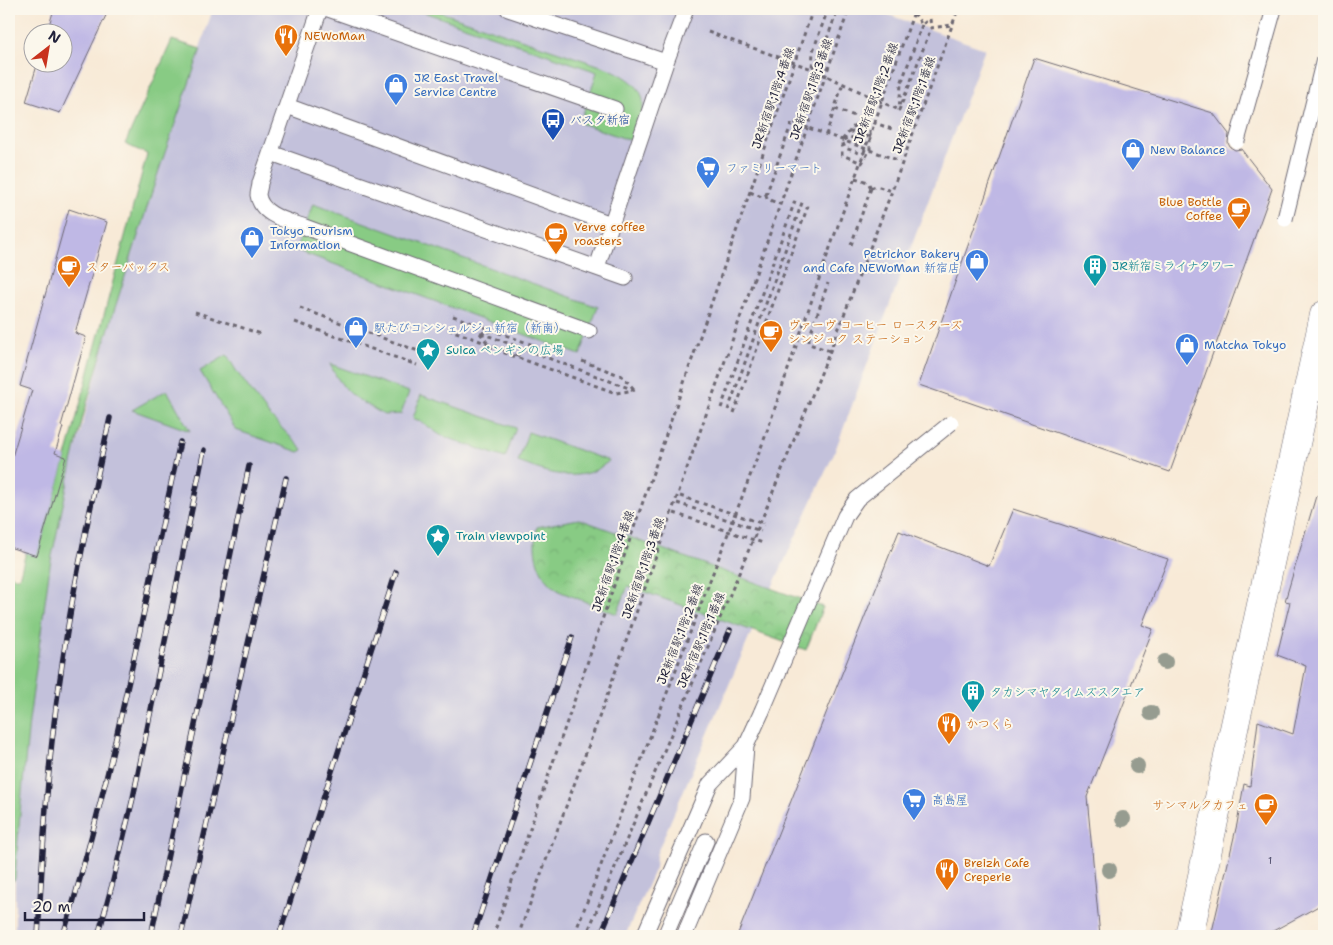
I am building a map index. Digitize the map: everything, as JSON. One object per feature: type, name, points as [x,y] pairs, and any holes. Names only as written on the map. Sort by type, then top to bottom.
[{"type":"street","points":[[1189,936],[1324,315]]},
{"type":"lane","points":[[320,9],[260,183],[258,195],[262,206],[268,212],[305,227],[589,331]]},
{"type":"lane","points":[[328,9],[615,109]]},
{"type":"lane","points":[[508,9],[666,62]]},
{"type":"lane","points":[[597,267],[666,62],[686,9]]},
{"type":"lane","points":[[1238,141],[1274,9]]},
{"type":"lane","points":[[1286,219],[1324,59]]},
{"type":"lane","points":[[287,106],[611,224]]},
{"type":"lane","points":[[271,153],[625,278]]},
{"type":"lane","points":[[644,936],[710,784],[746,746],[845,516],[857,499],[951,423]]},
{"type":"lane","points":[[684,936],[742,798],[746,746]]},
{"type":"lane","points":[[665,936],[706,841]]},
{"type":"path","points":[[643,9],[662,15]]},
{"type":"path","name":"JR新宿駅;1階;4番線","points":[[493,936],[813,9]]},
{"type":"path","points":[[812,69],[813,51],[828,9]]},
{"type":"path","points":[[812,69],[821,55],[838,9]]},
{"type":"path","name":"JR新宿駅;1階;3番線","points":[[518,936],[604,704],[849,9]]},
{"type":"path","points":[[948,32],[957,9]]},
{"type":"path","name":"JR新宿駅;1階;1番線","points":[[586,936],[766,509],[830,351],[892,191],[957,9]]},
{"type":"path","name":"JR新宿駅;1階;2番線","points":[[914,11],[922,25]]},
{"type":"path","name":"JR新宿駅;1階;2番線","points":[[575,933],[765,437],[914,11]]},
{"type":"path","points":[[930,19],[931,28],[899,110],[901,84],[922,25],[930,19]]},
{"type":"path","points":[[931,28],[952,25]]},
{"type":"path","points":[[699,29],[812,69],[899,110]]},
{"type":"path","points":[[826,135],[844,83]]},
{"type":"path","points":[[835,109],[892,129],[875,122]]},
{"type":"path","points":[[780,204],[767,199],[766,195],[792,122],[900,161]]},
{"type":"path","points":[[855,125],[870,130],[870,150],[862,162],[842,155],[842,140],[855,125]]},
{"type":"path","points":[[842,140],[852,131],[868,137],[870,150]]},
{"type":"path","points":[[842,140],[845,148],[862,154],[870,150]]},
{"type":"path","points":[[851,245],[871,188],[868,182],[855,178]]},
{"type":"path","points":[[871,188],[876,186],[892,191]]},
{"type":"path","points":[[750,192],[762,197],[766,195]]},
{"type":"path","points":[[721,408],[796,198]]},
{"type":"path","points":[[728,410],[803,200]]},
{"type":"path","points":[[734,413],[809,203]]},
{"type":"path","points":[[828,283],[809,338],[809,344],[830,351]]},
{"type":"path","points":[[300,308],[421,352]]},
{"type":"path","points":[[196,312],[261,334]]},
{"type":"path","points":[[453,316],[533,345]]},
{"type":"path","points":[[295,322],[417,365]]},
{"type":"path","points":[[448,329],[528,359]]},
{"type":"path","points":[[480,333],[498,340],[635,390],[616,393],[491,348],[480,333]]},
{"type":"path","points":[[799,340],[805,342],[809,338]]},
{"type":"path","points":[[680,496],[764,524]]},
{"type":"path","points":[[677,503],[761,531]]},
{"type":"path","points":[[674,513],[763,543]]},
{"type":"shaded area","points":[[213,9],[872,9],[985,49],[835,451],[752,631],[656,855],[655,868],[625,936],[15,936],[15,879],[20,813],[29,721],[50,565],[72,463],[113,314]]},
{"type":"green space","points":[[415,9],[431,9],[610,69],[622,75],[633,83],[643,99],[641,115],[632,141],[580,123],[597,72]]},
{"type":"green space","points":[[172,40],[201,49],[159,170],[113,314],[83,417],[72,463],[50,565],[29,721],[15,879],[10,883],[9,931],[9,575],[19,578],[26,552],[37,555],[66,457],[147,154],[125,144]]},
{"type":"green space","points":[[313,204],[598,307],[580,355],[296,250]]},
{"type":"green space","points":[[227,355],[268,414],[303,450],[299,452],[236,430],[200,371]]},
{"type":"green space","points":[[330,364],[409,392],[401,414],[384,415],[354,397],[343,386]]},
{"type":"green space","points":[[167,390],[190,431],[132,410]]},
{"type":"green space","points":[[421,395],[516,428],[505,458],[440,435],[413,418]]},
{"type":"green space","points":[[528,432],[609,461],[596,470],[576,475],[547,472],[518,462]]},
{"type":"green space","points":[[579,519],[823,607],[806,650],[628,586],[617,614],[561,592],[547,579],[538,564],[535,546],[537,527]]},
{"type":"building","points":[[54,9],[109,9],[60,113],[26,102],[35,72],[72,72],[72,22],[50,22]]},
{"type":"building","name":"JR新宿ミライナタワー","points":[[1034,58],[1213,113],[1229,134],[1228,143],[1230,147],[1235,150],[1241,149],[1272,189],[1170,472],[919,385]]},
{"type":"building","points":[[69,209],[107,222],[75,333],[86,337],[55,453],[66,457],[37,556],[9,547],[9,467],[32,390],[20,386]]},
{"type":"building","points":[[1316,496],[1324,498],[1324,903],[1264,936],[1211,936],[1237,824],[1244,784],[1250,786],[1258,721],[1293,734],[1306,666],[1277,655],[1290,602],[1285,601]]},
{"type":"building","name":"タカシマヤタイムズスクエア","points":[[1013,509],[1168,559],[1142,625],[1153,629],[1087,797],[1100,936],[737,936],[899,531],[989,566]]},
{"type":"railway","points":[[38,936],[46,807],[52,743],[65,646],[76,580],[110,418]]},
{"type":"railway","points":[[63,936],[81,875],[112,752],[180,442]]},
{"type":"railway","points":[[98,936],[133,798],[204,450]]},
{"type":"railway","points":[[151,936],[249,466]]},
{"type":"railway","points":[[181,936],[286,478]]},
{"type":"railway","points":[[279,936],[396,572]]},
{"type":"railway","points":[[600,936],[730,630]]},
{"type":"railway","points":[[473,936],[572,637]]},
{"type":"place","name":"NEWoMan","points":[[286,57]]},
{"type":"place","name":"JR East Travel Service Centre","points":[[396,106]]},
{"type":"place","name":"バスタ新宿","points":[[553,141]]},
{"type":"place","name":"New Balance","points":[[1133,171]]},
{"type":"place","name":"ファミリーマート","points":[[708,189]]},
{"type":"place","name":"Blue Bottle Coffee","points":[[1239,230]]},
{"type":"place","name":"Verve coffee roasters","points":[[556,255]]},
{"type":"place","name":"Tokyo Tourism Information","points":[[252,259]]},
{"type":"place","name":"Petrichor Bakery and Cafe NEWoMan 新宿店","points":[[977,282]]},
{"type":"place","name":"JR新宿ミライナタワー","points":[[1095,287]]},
{"type":"place","name":"スターバックス","points":[[69,288]]},
{"type":"place","name":"駅たびコンシェルジュ新宿（新南）","points":[[356,349]]},
{"type":"place","name":"ヴァーヴ コーヒー ロースターズ シンジュク ステーション","points":[[771,353]]},
{"type":"place","name":"Matcha Tokyo","points":[[1187,366]]},
{"type":"place","name":"Suica ペンギンの広場","points":[[428,371]]},
{"type":"place","name":"Train viewpoint","points":[[438,557]]},
{"type":"place","name":"タカシマヤタイムズスクエア","points":[[973,713]]},
{"type":"place","name":"かつくら","points":[[949,745]]},
{"type":"place","name":"高島屋","points":[[914,821]]},
{"type":"place","name":"サンマルクカフェ","points":[[1266,826]]},
{"type":"place","name":"Breizh Cafe Creperie","points":[[947,891]]}]
